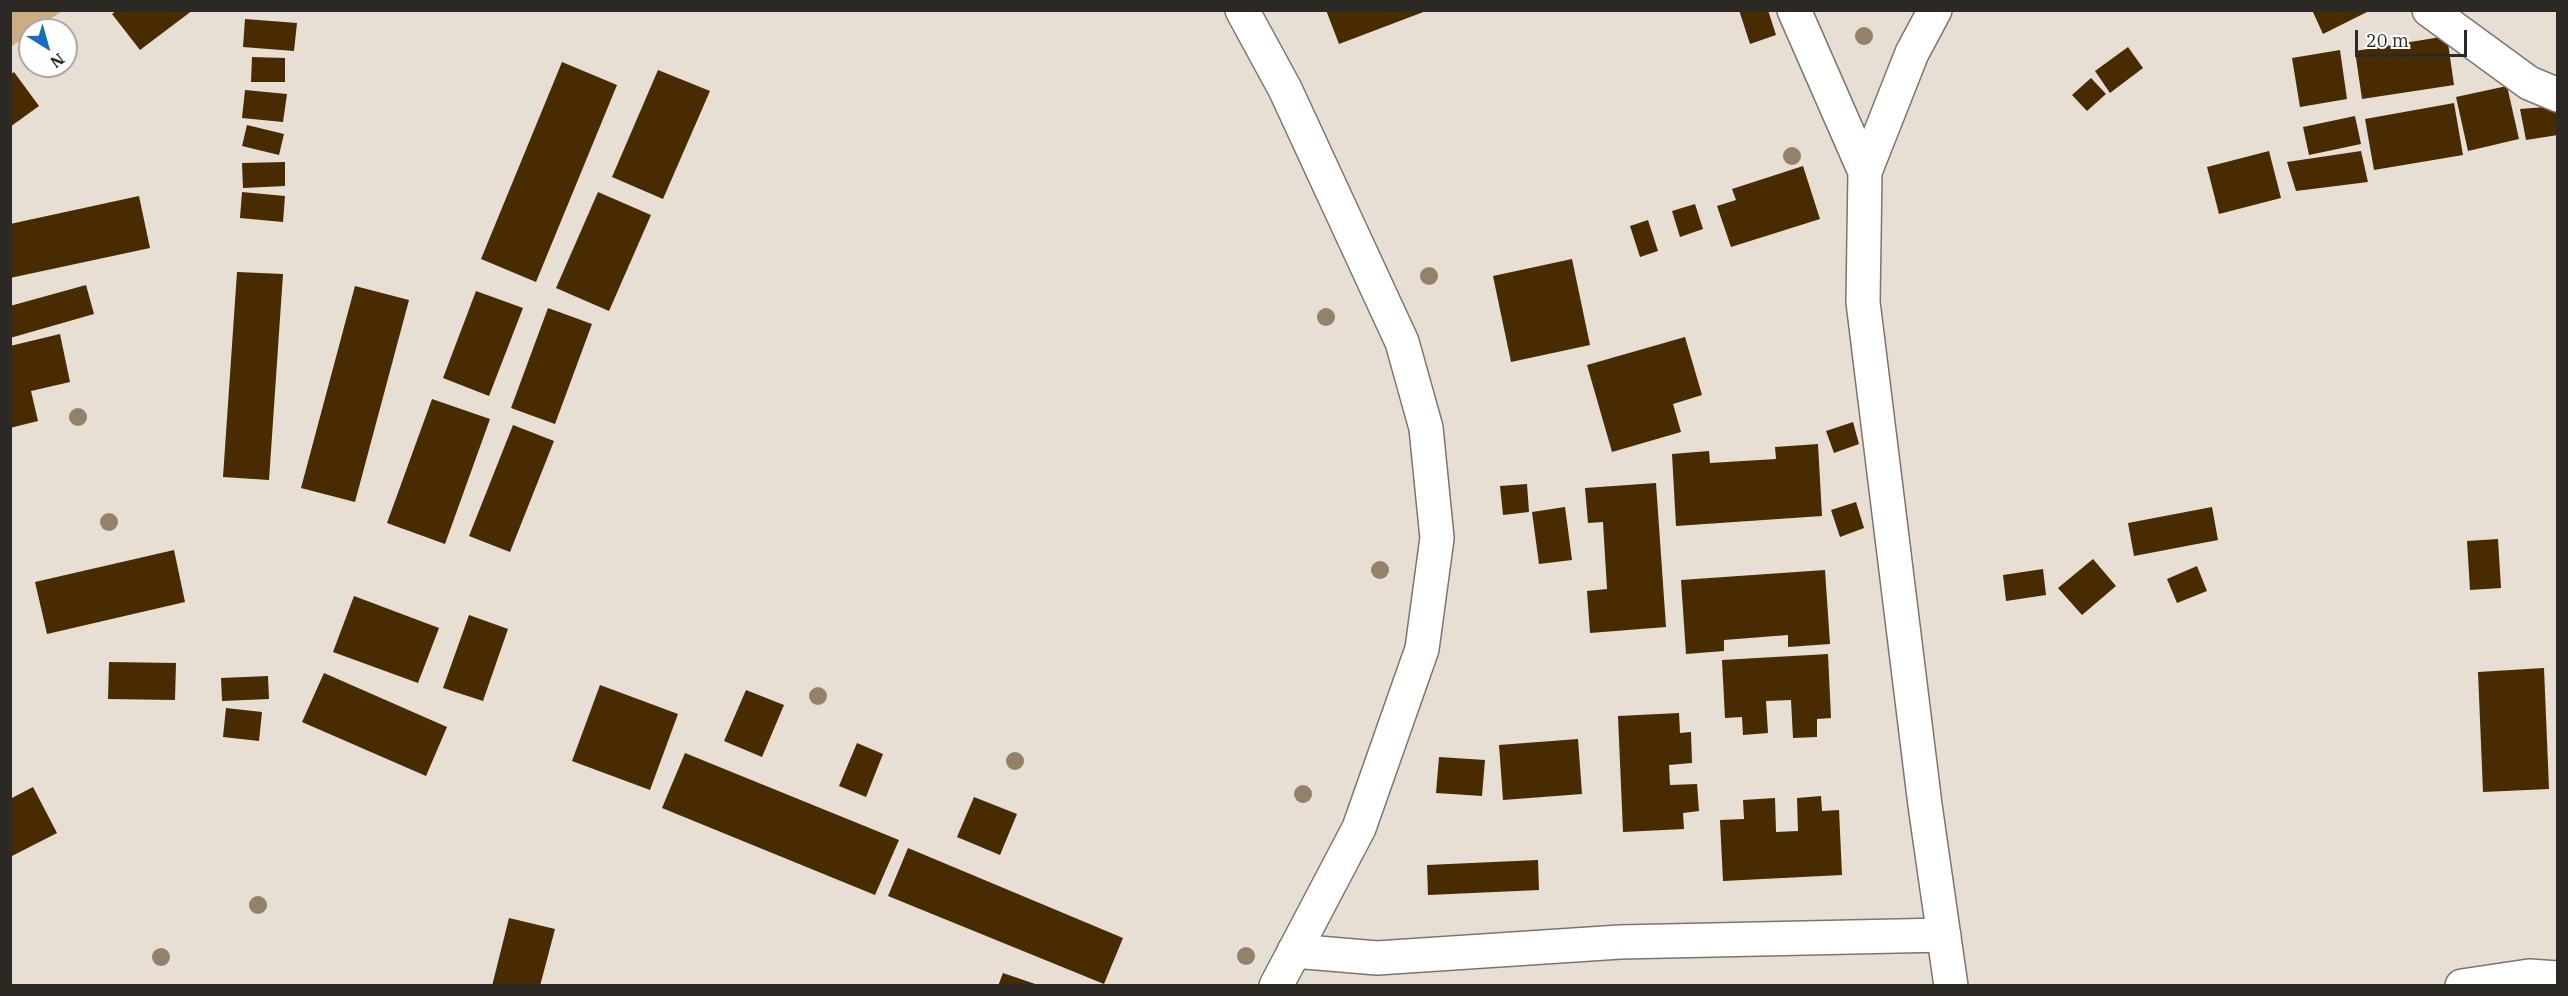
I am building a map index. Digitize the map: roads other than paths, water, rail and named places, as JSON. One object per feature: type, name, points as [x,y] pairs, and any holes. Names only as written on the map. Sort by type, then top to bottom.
[{"type":"street","points":[[1242,10],[1286,89],[1402,342],[1426,428],[1437,538],[1422,648],[1359,828],[1276,986]]},
{"type":"street","points":[[1794,10],[1865,172]]},
{"type":"street","points":[[1935,10],[1912,53],[1865,172],[1863,302],[1925,805],[1951,986]]},
{"type":"street","points":[[2429,10],[2529,83],[2558,95]]},
{"type":"street","points":[[1294,951],[1377,958],[1620,942],[1944,935]]},
{"type":"street","points":[[2462,986],[2529,976],[2558,978]]}]
